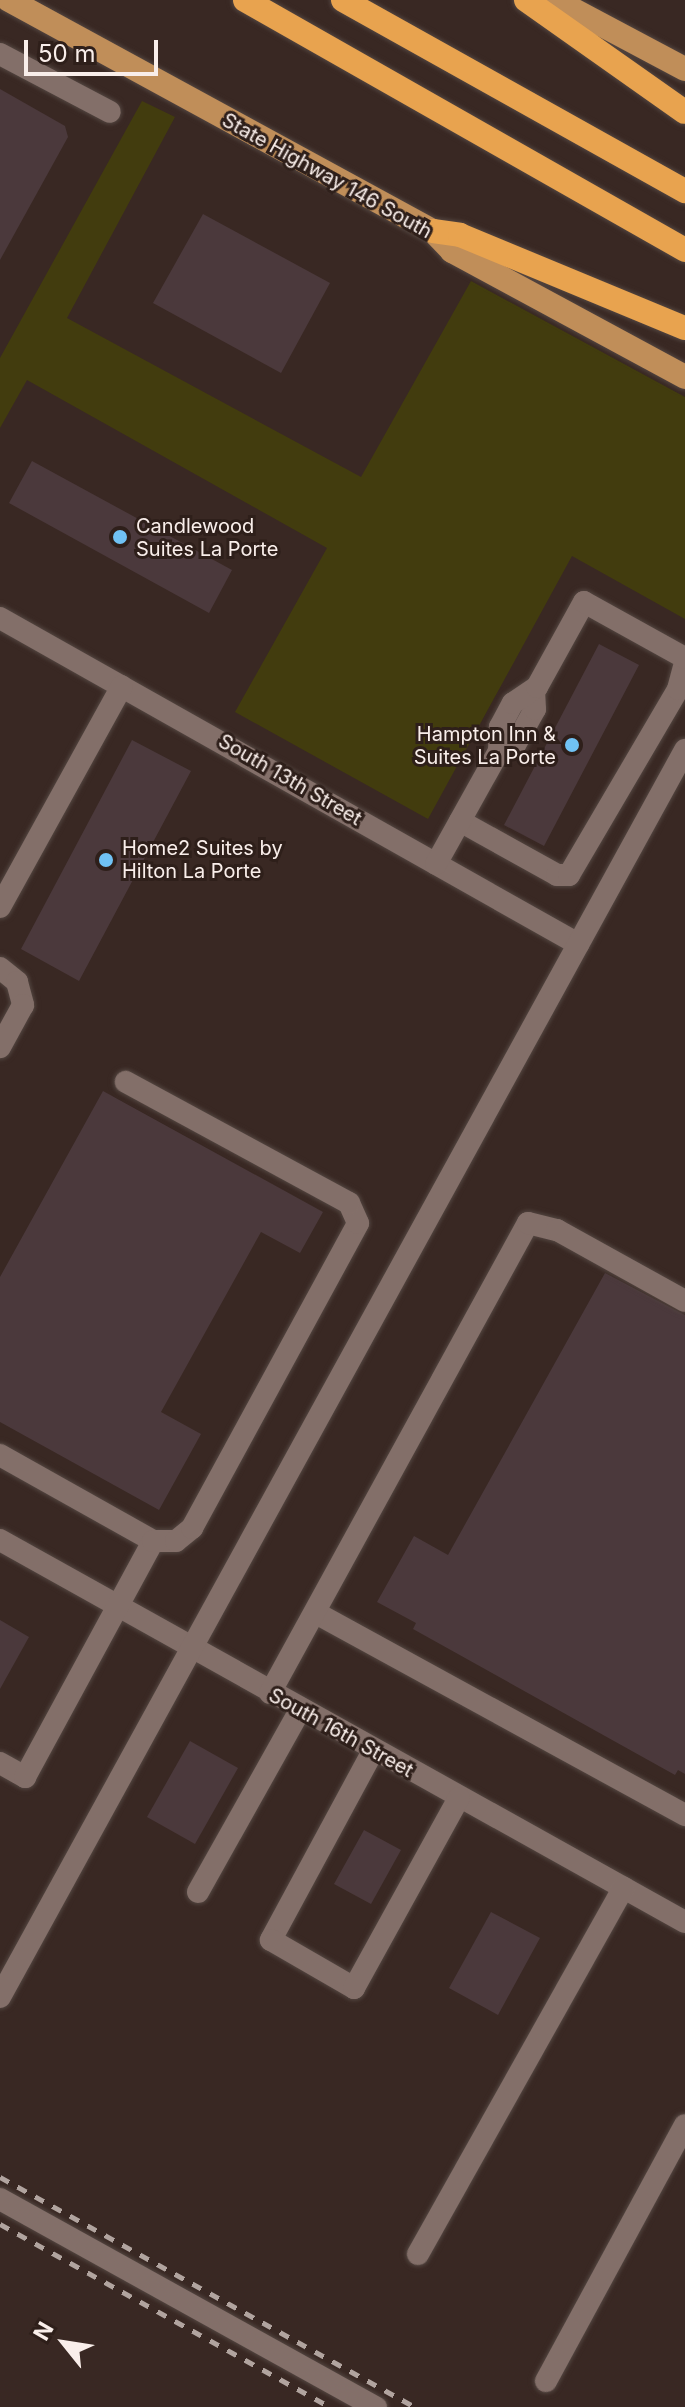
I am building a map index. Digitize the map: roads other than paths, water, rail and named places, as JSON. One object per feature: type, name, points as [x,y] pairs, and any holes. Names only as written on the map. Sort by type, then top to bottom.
[{"type":"highway","points":[[245,0],[685,250]]},
{"type":"highway","points":[[343,0],[685,191]]},
{"type":"highway","points":[[526,0],[685,112]]},
{"type":"highway","points":[[433,231],[460,235],[685,328]]},
{"type":"main road","name":"State Highway 146 South","points":[[9,0],[433,231],[452,251],[685,377]]},
{"type":"main road","points":[[555,0],[685,69]]},
{"type":"street","points":[[0,54],[110,112]]},
{"type":"street","points":[[436,864],[499,751],[500,727],[513,703],[534,691],[584,602],[685,660],[678,689],[569,875],[557,875],[460,821]]},
{"type":"street","name":"South 13th Street","points":[[0,618],[578,944]]},
{"type":"street","points":[[0,907],[122,686]]},
{"type":"street","points":[[0,1997],[685,750]]},
{"type":"street","points":[[0,968],[17,982],[23,1005],[0,1047]]},
{"type":"street","points":[[0,1455],[153,1541],[176,1541],[192,1528],[358,1223],[349,1203],[126,1082]]},
{"type":"street","points":[[270,1693],[528,1223],[557,1230],[685,1301]]},
{"type":"street","name":"South 16th Street","points":[[0,1540],[191,1650],[685,1922]]},
{"type":"street","points":[[0,1763],[25,1777],[115,1606],[153,1541]]},
{"type":"street","points":[[316,1613],[685,1815]]},
{"type":"street","points":[[198,1892],[300,1710]]},
{"type":"street","points":[[373,1751],[271,1940],[354,1988],[459,1798]]},
{"type":"street","points":[[418,2254],[623,1888]]},
{"type":"street","points":[[546,2381],[685,2125]]},
{"type":"street","points":[[0,2199],[376,2407]]},
{"type":"railway","points":[[0,2177],[415,2407]]},
{"type":"railway","points":[[0,2224],[330,2407]]},
{"type":"place","name":"Candlewood Suites La Porte","points":[[120,537]]},
{"type":"place","name":"Hampton Inn & Suites La Porte","points":[[572,745]]},
{"type":"place","name":"Home2 Suites by Hilton La Porte","points":[[106,860]]}]
